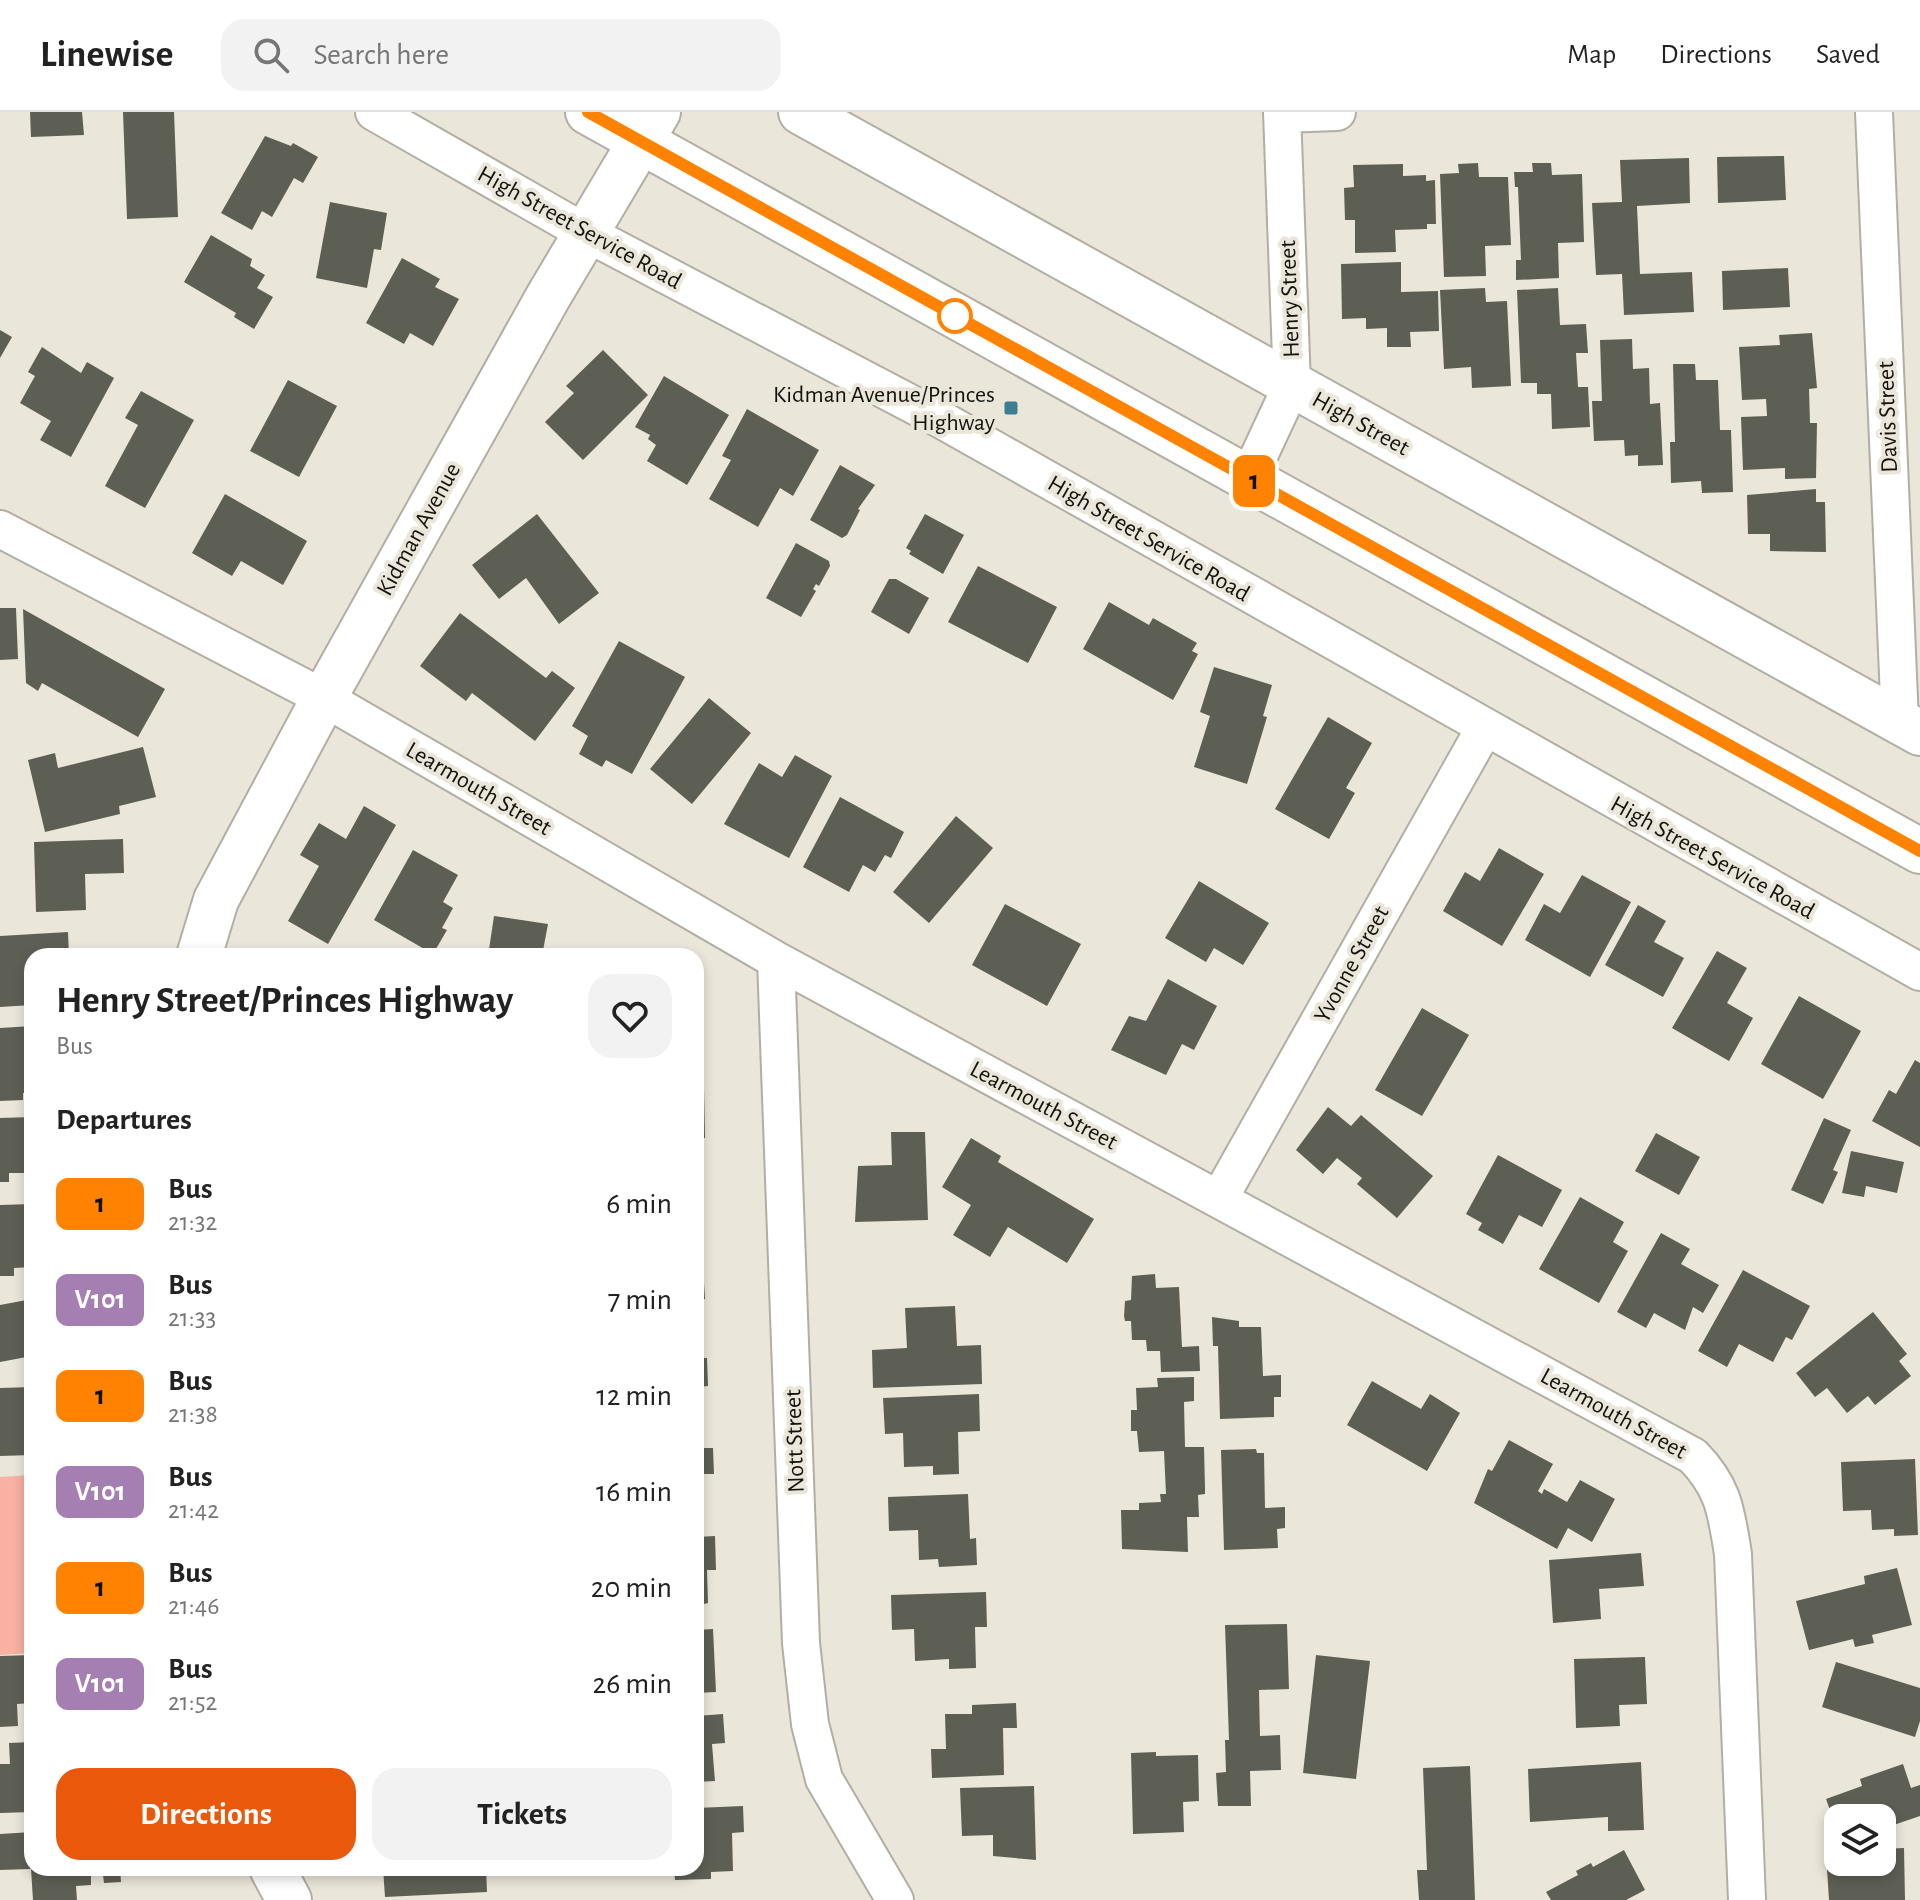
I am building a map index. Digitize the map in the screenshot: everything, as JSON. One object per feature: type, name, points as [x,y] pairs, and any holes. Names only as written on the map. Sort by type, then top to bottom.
[{"type":"main road","points":[[588,112],[649,127],[1249,477],[1920,851]]},
{"type":"main road","name":"High Street","points":[[801,112],[1910,728]]},
{"type":"main road","name":"Kidman Avenue","points":[[201,948],[216,900],[324,698],[649,127]]},
{"type":"main road","points":[[276,1876],[289,1900]]},
{"type":"street","name":"High Street Service Road","points":[[374,112],[586,233],[942,420],[1484,729],[1920,972]]},
{"type":"street","points":[[1282,113],[1337,112]]},
{"type":"street","name":"Davis Street","points":[[1874,112],[1910,728]]},
{"type":"street","name":"Henry Street","points":[[1249,477],[1292,385],[1282,113]]},
{"type":"street","name":"Learmouth Street","points":[[0,529],[324,698],[776,960],[1693,1456],[1713,1477],[1725,1504],[1733,1554],[1747,1900]]},
{"type":"street","name":"Yvonne Street","points":[[1219,1199],[1484,729]]},
{"type":"street","name":"Nott Street","points":[[776,960],[801,1643],[810,1724],[824,1779],[895,1900]]},
{"type":"shaded area","points":[[24,1476],[24,1654],[0,1655],[0,1477]]},
{"type":"building","points":[[30,112],[82,112],[84,135],[31,137]]},
{"type":"building","points":[[123,112],[174,112],[178,217],[127,219]]},
{"type":"building","points":[[265,136],[291,146],[293,143],[318,157],[303,183],[294,178],[272,217],[262,211],[252,230],[221,213]]},
{"type":"building","points":[[1784,156],[1786,200],[1718,203],[1717,157]]},
{"type":"building","points":[[1689,158],[1690,203],[1637,206],[1640,274],[1692,272],[1694,312],[1624,315],[1622,274],[1596,275],[1592,203],[1622,202],[1620,160]]},
{"type":"building","points":[[1478,163],[1479,177],[1508,177],[1511,245],[1485,246],[1486,276],[1444,277],[1440,174],[1459,173],[1458,164]]},
{"type":"building","points":[[1532,163],[1551,163],[1552,175],[1582,174],[1584,242],[1558,243],[1559,278],[1516,280],[1516,260],[1521,260],[1518,187],[1515,187],[1514,172],[1533,172]]},
{"type":"building","points":[[1403,164],[1403,176],[1426,175],[1426,181],[1435,180],[1436,224],[1427,224],[1427,229],[1395,230],[1396,252],[1355,253],[1355,220],[1345,220],[1344,188],[1354,187],[1353,165]]},
{"type":"building","points":[[330,202],[387,213],[381,250],[374,249],[367,288],[316,278]]},
{"type":"building","points":[[211,235],[252,259],[250,266],[265,275],[257,288],[273,297],[254,329],[234,317],[236,313],[184,282]]},
{"type":"building","points":[[402,258],[440,279],[435,287],[459,299],[433,346],[410,333],[404,344],[366,323]]},
{"type":"building","points":[[1401,262],[1401,292],[1438,291],[1439,331],[1410,332],[1411,347],[1387,347],[1387,328],[1366,329],[1366,318],[1342,319],[1341,264]]},
{"type":"building","points":[[1788,268],[1790,307],[1723,310],[1722,271]]},
{"type":"building","points":[[1485,288],[1486,302],[1507,301],[1511,386],[1472,388],[1471,367],[1444,369],[1440,290]]},
{"type":"building","points":[[1558,288],[1560,325],[1586,324],[1588,353],[1576,353],[1578,387],[1588,387],[1590,427],[1552,429],[1551,394],[1537,394],[1537,383],[1521,383],[1517,290]]},
{"type":"building","points":[[0,330],[12,337],[0,358]]},
{"type":"building","points":[[1812,333],[1817,388],[1809,389],[1810,423],[1817,423],[1816,478],[1785,479],[1785,468],[1743,470],[1741,417],[1767,416],[1766,399],[1742,400],[1739,347],[1780,345],[1779,335]]},
{"type":"building","points":[[1632,339],[1633,369],[1649,368],[1650,404],[1660,403],[1663,465],[1638,466],[1638,455],[1625,456],[1624,440],[1594,441],[1592,401],[1602,401],[1600,340]]},
{"type":"building","points":[[42,347],[81,373],[87,362],[114,378],[71,457],[40,440],[51,421],[20,403],[35,376],[28,372]]},
{"type":"building","points":[[603,350],[648,395],[583,460],[545,422],[574,393],[566,386]]},
{"type":"building","points":[[1673,364],[1695,364],[1696,380],[1718,380],[1720,430],[1731,430],[1733,492],[1702,493],[1701,481],[1671,483],[1670,442],[1675,442]]},
{"type":"building","points":[[664,376],[729,415],[687,485],[647,461],[656,445],[648,439],[650,435],[635,427]]},
{"type":"building","points":[[288,380],[337,406],[299,477],[250,451]]},
{"type":"building","points":[[141,391],[194,420],[145,508],[105,486],[138,425],[125,418]]},
{"type":"building","points":[[747,409],[819,450],[793,496],[780,488],[758,527],[709,499],[731,460],[722,456]]},
{"type":"building","points":[[840,465],[875,485],[858,509],[847,535],[842,538],[810,520]]},
{"type":"building","points":[[1816,489],[1816,502],[1825,502],[1826,552],[1770,551],[1770,534],[1748,534],[1747,495]]},
{"type":"building","points":[[225,494],[307,541],[283,585],[241,561],[232,576],[192,553]]},
{"type":"building","points":[[537,514],[599,593],[559,624],[526,578],[499,599],[472,565]]},
{"type":"building","points":[[925,514],[964,535],[943,574],[909,554],[911,551],[906,548]]},
{"type":"building","points":[[796,543],[829,561],[830,566],[819,586],[816,584],[813,589],[816,591],[801,617],[766,598]]},
{"type":"building","points":[[978,566],[1057,607],[1028,663],[948,622]]},
{"type":"building","points":[[889,579],[896,579],[929,598],[909,634],[871,612]]},
{"type":"building","points":[[1109,602],[1149,625],[1153,618],[1197,643],[1192,651],[1198,654],[1173,700],[1083,649]]},
{"type":"building","points":[[0,608],[16,608],[18,659],[0,660]]},
{"type":"building","points":[[23,609],[165,689],[138,737],[42,683],[38,691],[26,683]]},
{"type":"building","points":[[460,613],[546,678],[552,671],[575,688],[535,741],[472,693],[466,701],[420,666]]},
{"type":"building","points":[[619,641],[685,677],[632,774],[606,760],[602,767],[579,754],[588,736],[572,726]]},
{"type":"building","points":[[1214,667],[1272,685],[1263,716],[1267,717],[1247,784],[1194,767],[1210,716],[1200,712]]},
{"type":"building","points":[[709,698],[751,733],[692,804],[650,769]]},
{"type":"building","points":[[1328,717],[1372,743],[1346,788],[1355,793],[1329,839],[1275,809]]},
{"type":"building","points":[[143,747],[156,797],[119,806],[120,814],[45,832],[28,760],[55,753],[58,768]]},
{"type":"building","points":[[795,755],[832,776],[789,858],[724,824],[759,763],[782,777]]},
{"type":"building","points":[[840,797],[904,832],[891,858],[885,855],[875,872],[863,865],[849,892],[803,867]]},
{"type":"building","points":[[364,806],[396,825],[328,944],[288,921],[319,866],[300,855],[319,823],[346,839]]},
{"type":"building","points":[[956,816],[993,848],[929,923],[893,892]]},
{"type":"building","points":[[123,839],[124,873],[85,874],[86,910],[36,912],[34,842]]},
{"type":"building","points":[[1499,848],[1544,874],[1502,946],[1443,911],[1465,872],[1480,881]]},
{"type":"building","points":[[413,850],[458,875],[443,902],[453,908],[442,928],[447,930],[436,948],[423,948],[374,920]]},
{"type":"building","points":[[1582,875],[1631,902],[1590,977],[1525,940],[1544,904],[1560,913]]},
{"type":"building","points":[[1199,881],[1269,923],[1243,965],[1214,948],[1206,962],[1165,938]]},
{"type":"building","points":[[1005,904],[1081,944],[1047,1006],[972,965]]},
{"type":"building","points":[[1638,905],[1666,921],[1654,942],[1684,958],[1663,997],[1605,965]]},
{"type":"building","points":[[494,916],[548,924],[544,948],[489,948]]},
{"type":"building","points":[[68,932],[69,948],[24,948],[24,1006],[0,1007],[0,936]]},
{"type":"building","points":[[1717,951],[1747,968],[1727,1003],[1753,1018],[1729,1061],[1672,1028]]},
{"type":"building","points":[[1168,979],[1217,1006],[1194,1050],[1182,1044],[1166,1075],[1111,1050],[1129,1016],[1146,1021]]},
{"type":"building","points":[[1799,996],[1861,1031],[1823,1099],[1761,1064]]},
{"type":"building","points":[[1422,1008],[1469,1035],[1422,1116],[1375,1090]]},
{"type":"building","points":[[24,1026],[23,1100],[0,1101],[0,1028]]},
{"type":"building","points":[[1915,1060],[1920,1063],[1920,1147],[1872,1121],[1889,1090],[1896,1094]]},
{"type":"building","points":[[1328,1107],[1351,1126],[1361,1115],[1433,1176],[1397,1218],[1357,1184],[1362,1178],[1337,1158],[1323,1174],[1296,1150]]},
{"type":"building","points":[[24,1117],[24,1173],[9,1173],[9,1182],[0,1182],[0,1118]]},
{"type":"building","points":[[1824,1118],[1851,1130],[1833,1170],[1838,1172],[1823,1204],[1791,1190]]},
{"type":"building","points":[[891,1132],[925,1132],[928,1220],[855,1222],[858,1166],[892,1165]]},
{"type":"building","points":[[1656,1133],[1700,1157],[1679,1195],[1635,1171]]},
{"type":"building","points":[[971,1138],[1001,1156],[998,1162],[1094,1219],[1067,1263],[1008,1227],[990,1257],[953,1235],[971,1205],[942,1187]]},
{"type":"building","points":[[1851,1151],[1904,1162],[1897,1193],[1866,1186],[1864,1197],[1842,1193]]},
{"type":"building","points":[[1498,1155],[1562,1190],[1542,1227],[1519,1215],[1503,1244],[1478,1230],[1482,1223],[1466,1214]]},
{"type":"building","points":[[1580,1197],[1624,1222],[1613,1242],[1628,1251],[1599,1303],[1539,1269]]},
{"type":"building","points":[[24,1204],[24,1267],[14,1268],[14,1276],[0,1276],[0,1205]]},
{"type":"building","points":[[1661,1233],[1690,1249],[1681,1264],[1719,1285],[1703,1313],[1693,1307],[1685,1330],[1654,1313],[1646,1328],[1617,1312]]},
{"type":"building","points":[[1743,1270],[1810,1306],[1792,1340],[1786,1337],[1773,1362],[1739,1344],[1727,1367],[1698,1351]]},
{"type":"building","points":[[1155,1274],[1156,1288],[1179,1287],[1182,1347],[1199,1346],[1200,1371],[1161,1372],[1160,1351],[1147,1351],[1146,1340],[1132,1340],[1131,1321],[1125,1321],[1124,1316],[1125,1301],[1131,1300],[1132,1276]]},
{"type":"building","points":[[24,1300],[24,1358],[0,1362],[0,1305]]},
{"type":"building","points":[[955,1306],[957,1346],[981,1345],[982,1384],[873,1388],[872,1350],[907,1348],[905,1308]]},
{"type":"building","points":[[1873,1312],[1907,1354],[1899,1361],[1911,1376],[1875,1405],[1868,1396],[1847,1413],[1827,1388],[1815,1397],[1796,1373]]},
{"type":"building","points":[[1212,1317],[1239,1321],[1239,1327],[1261,1327],[1263,1376],[1281,1375],[1281,1397],[1274,1397],[1274,1417],[1220,1419],[1218,1346],[1213,1346]]},
{"type":"building","points":[[704,1358],[707,1358],[708,1386],[704,1386]]},
{"type":"building","points":[[1194,1377],[1194,1401],[1184,1402],[1185,1447],[1204,1447],[1205,1494],[1198,1495],[1199,1517],[1187,1517],[1188,1552],[1122,1549],[1121,1510],[1139,1510],[1139,1503],[1161,1502],[1160,1494],[1166,1494],[1164,1451],[1139,1452],[1137,1431],[1131,1431],[1131,1410],[1137,1410],[1136,1388],[1158,1387],[1157,1378]]},
{"type":"building","points":[[1372,1381],[1421,1409],[1430,1394],[1460,1413],[1427,1471],[1347,1425]]},
{"type":"building","points":[[24,1387],[24,1455],[0,1456],[0,1388]]},
{"type":"building","points":[[979,1394],[980,1431],[958,1432],[959,1474],[933,1475],[933,1466],[904,1467],[903,1433],[885,1434],[883,1398]]},
{"type":"building","points":[[1509,1440],[1553,1464],[1538,1491],[1542,1494],[1544,1489],[1567,1502],[1580,1480],[1615,1499],[1592,1542],[1568,1528],[1557,1549],[1474,1503],[1488,1469],[1492,1471]]},
{"type":"building","points":[[704,1448],[713,1448],[714,1474],[704,1474]]},
{"type":"building","points":[[1256,1449],[1257,1453],[1264,1453],[1265,1508],[1285,1507],[1285,1528],[1277,1529],[1278,1548],[1224,1550],[1221,1450]]},
{"type":"building","points":[[1915,1459],[1918,1535],[1894,1536],[1894,1529],[1872,1530],[1871,1510],[1843,1511],[1841,1462]]},
{"type":"building","points":[[968,1494],[970,1539],[976,1538],[977,1565],[939,1567],[938,1559],[919,1560],[918,1530],[889,1531],[888,1497]]},
{"type":"building","points":[[715,1536],[716,1570],[707,1570],[708,1603],[704,1604],[704,1537]]},
{"type":"building","points":[[1641,1553],[1644,1586],[1599,1589],[1601,1619],[1553,1623],[1549,1560]]},
{"type":"building","points":[[1897,1568],[1912,1625],[1872,1635],[1874,1643],[1855,1647],[1853,1639],[1809,1650],[1796,1601],[1865,1584],[1864,1576]]},
{"type":"building","points":[[986,1592],[987,1627],[975,1627],[976,1668],[949,1669],[949,1659],[915,1661],[914,1629],[892,1630],[891,1595]]},
{"type":"building","points":[[1287,1624],[1289,1689],[1259,1690],[1260,1736],[1280,1735],[1281,1770],[1250,1771],[1251,1806],[1218,1806],[1216,1773],[1226,1772],[1225,1740],[1229,1740],[1225,1625]]},
{"type":"building","points":[[713,1629],[716,1692],[704,1693],[704,1630]]},
{"type":"building","points":[[24,1655],[24,1704],[17,1704],[18,1726],[0,1727],[0,1656]]},
{"type":"building","points":[[1316,1655],[1370,1661],[1356,1779],[1303,1773]]},
{"type":"building","points":[[1645,1657],[1647,1704],[1619,1705],[1620,1726],[1576,1728],[1574,1659]]},
{"type":"building","points":[[1836,1662],[1920,1688],[1920,1721],[1915,1737],[1822,1707]]},
{"type":"building","points":[[1016,1703],[1017,1728],[1003,1728],[1004,1775],[932,1778],[931,1749],[946,1749],[945,1714],[972,1714],[972,1705]]},
{"type":"building","points":[[723,1714],[725,1743],[712,1744],[715,1781],[704,1782],[704,1715]]},
{"type":"building","points":[[24,1742],[24,1812],[0,1813],[0,1764],[10,1764],[9,1743]]},
{"type":"building","points":[[1156,1752],[1156,1756],[1198,1755],[1199,1801],[1183,1802],[1184,1832],[1133,1834],[1131,1753]]},
{"type":"building","points":[[1641,1762],[1644,1830],[1608,1831],[1608,1817],[1530,1822],[1528,1769]]},
{"type":"building","points":[[1903,1764],[1911,1788],[1920,1785],[1920,1816],[1896,1824],[1896,1804],[1828,1804],[1826,1799],[1862,1786],[1860,1779]]},
{"type":"building","points":[[1470,1766],[1475,1900],[1419,1900],[1417,1870],[1427,1870],[1423,1768]]},
{"type":"building","points":[[1034,1786],[1036,1860],[993,1856],[993,1835],[962,1836],[960,1788]]},
{"type":"building","points":[[743,1806],[744,1832],[732,1833],[733,1871],[711,1872],[711,1879],[675,1880],[675,1876],[704,1876],[704,1808]]},
{"type":"building","points":[[24,1832],[24,1869],[0,1870],[0,1834]]},
{"type":"building","points":[[1896,1848],[1904,1848],[1905,1900],[1829,1900],[1827,1876],[1896,1876]]},
{"type":"building","points":[[1624,1850],[1645,1890],[1626,1900],[1551,1900],[1546,1892],[1578,1875],[1576,1871],[1591,1863],[1593,1867]]},
{"type":"building","points":[[31,1876],[91,1876],[91,1885],[76,1886],[77,1900],[33,1900]]},
{"type":"building","points":[[103,1876],[121,1876],[121,1882],[104,1883]]},
{"type":"building","points":[[384,1876],[486,1876],[487,1892],[385,1897]]},
{"type":"bus line","name":"1","points":[[588,112],[1920,851]]},
{"type":"place","name":"Kidman Avenue/Princes Highway","points":[[1011,408]]}]
